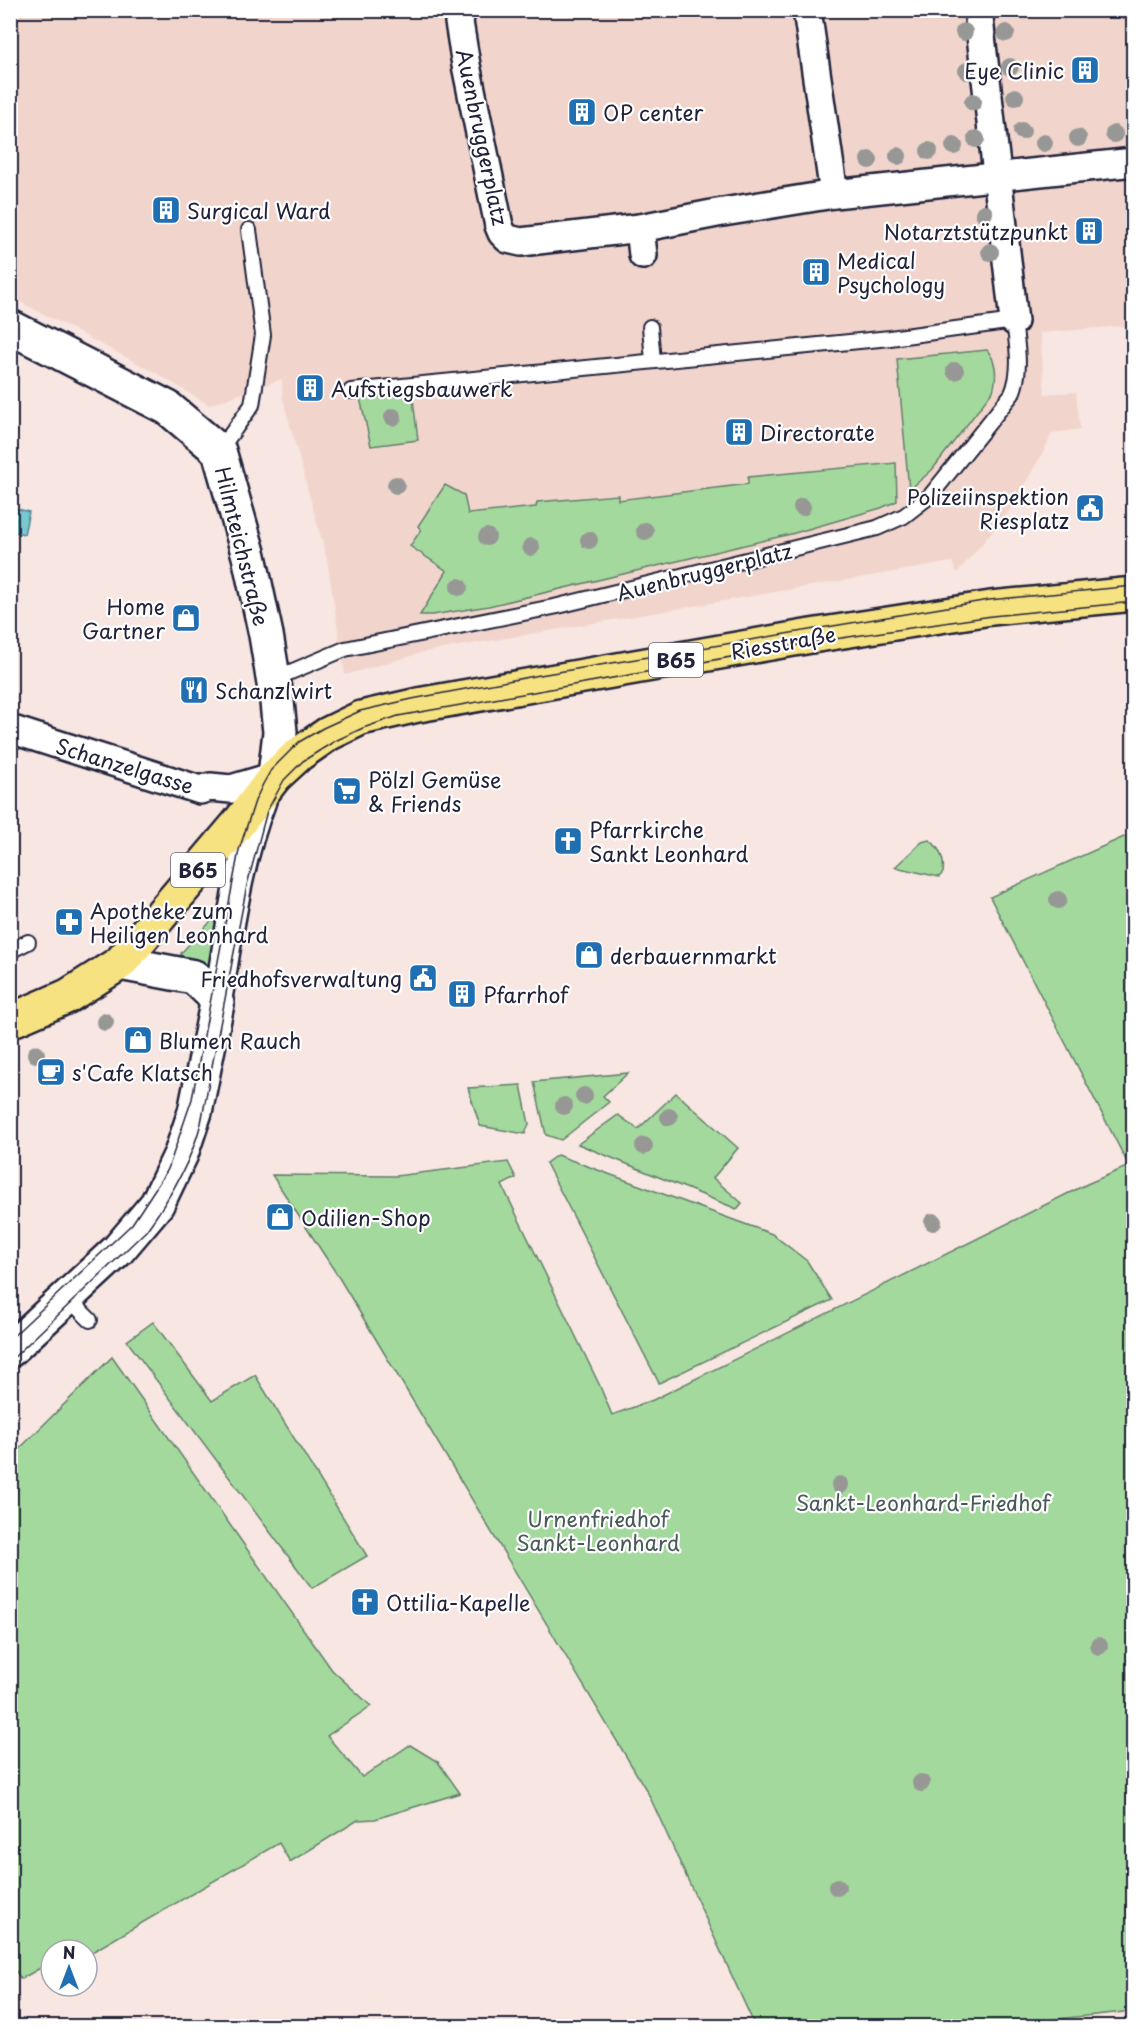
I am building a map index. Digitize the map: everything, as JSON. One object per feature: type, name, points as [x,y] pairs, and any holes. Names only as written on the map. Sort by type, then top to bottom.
[{"type":"main road","name":"Hilmteichstraße","points":[[10,327],[168,408],[190,424],[219,451],[249,556],[266,635],[280,732],[275,776]]},
{"type":"main road","name":"Riesstraße","points":[[275,776],[299,754],[328,734],[362,718],[408,707],[811,636],[991,608],[1134,594]]},
{"type":"main road","name":"B65","points":[[10,1021],[68,996],[120,963],[238,824],[275,776]]},
{"type":"main road","points":[[10,1350],[118,1250],[156,1204],[182,1154],[195,1112],[217,1004],[212,994],[194,977],[120,963]]},
{"type":"street","points":[[807,10],[834,194]]},
{"type":"street","name":"Auenbruggerplatz","points":[[978,10],[1014,321]]},
{"type":"street","name":"Auenbruggerplatz","points":[[462,11],[459,22],[466,65],[495,208],[502,233],[508,239],[520,242],[640,228],[834,194],[1134,162]]},
{"type":"street","points":[[640,228],[642,255]]},
{"type":"street","name":"Schanzelgasse","points":[[10,729],[200,790],[231,789],[275,776]]},
{"type":"street","points":[[217,1004],[250,833],[275,776]]},
{"type":"lane","points":[[219,451],[252,405],[263,335],[249,230]]},
{"type":"lane","points":[[351,391],[890,338],[1014,321]]},
{"type":"lane","name":"Auenbruggerplatz","points":[[272,680],[345,649],[558,606],[877,528],[904,516],[931,495],[1012,394],[1018,380],[1019,362],[1014,321]]},
{"type":"lane","points":[[650,327],[653,361]]},
{"type":"lane","points":[[10,951],[28,942]]},
{"type":"lane","points":[[67,1297],[90,1320]]},
{"type":"shaded area","points":[[10,11],[1133,11],[1133,325],[1040,333],[1045,394],[1076,392],[1080,429],[1052,433],[1006,516],[957,573],[952,562],[424,652],[345,675],[327,559],[283,399],[282,379],[209,405],[158,374],[11,297]]},
{"type":"green space","points":[[987,350],[993,360],[995,370],[993,391],[932,470],[909,490],[897,359]]},
{"type":"green space","points":[[412,391],[418,440],[371,446],[360,398]]},
{"type":"green space","points":[[896,463],[897,501],[881,508],[791,534],[489,606],[420,615],[447,571],[410,546],[421,530],[418,526],[445,485],[464,495],[468,514],[536,507],[537,502],[618,495],[618,500],[748,484],[748,477]]},
{"type":"green space","name":"Sankt-Leonhard-Friedhof","points":[[1133,833],[1133,2011],[989,2026],[755,2026],[648,1793],[338,1276],[272,1175],[396,1176],[508,1162],[516,1178],[502,1185],[612,1415],[653,1400],[1087,1184],[1129,1166],[990,897]]},
{"type":"green space","points":[[929,840],[939,850],[942,859],[943,873],[939,877],[895,867],[922,842]]},
{"type":"green space","points":[[214,918],[218,919],[210,964],[207,967],[181,958],[181,953]]},
{"type":"green space","points":[[628,1073],[603,1096],[609,1102],[561,1140],[546,1135],[534,1082]]},
{"type":"green space","points":[[521,1085],[529,1124],[525,1134],[480,1126],[468,1088]]},
{"type":"green space","points":[[676,1093],[738,1148],[713,1178],[742,1203],[737,1209],[578,1144],[618,1115],[638,1129]]},
{"type":"green space","points":[[557,1155],[772,1234],[807,1261],[832,1300],[659,1383],[546,1163]]},
{"type":"green space","points":[[153,1322],[212,1401],[255,1375],[367,1556],[312,1588],[127,1341]]},
{"type":"green space","points":[[112,1357],[332,1670],[371,1706],[327,1736],[362,1777],[410,1745],[438,1762],[460,1793],[375,1819],[358,1820],[290,1862],[279,1843],[99,1948],[99,1938],[39,1938],[39,1969],[21,1979],[11,1964],[11,1932],[17,1928],[10,1917],[11,1457]]},
{"type":"water","points":[[11,507],[29,512],[24,534],[11,531]]},
{"type":"tram line","points":[[10,1339],[132,1224],[168,1169],[192,1099],[239,850],[263,784],[271,770],[299,742],[360,711],[540,675],[989,600],[1134,586]]},
{"type":"tram line","points":[[10,1361],[146,1231],[186,1166],[201,1123],[247,885],[267,811],[284,780],[303,761],[335,741],[398,716],[821,641],[992,616],[1134,602]]},
{"type":"place","name":"Eye Clinic","points":[[1085,70]]},
{"type":"place","name":"OP center","points":[[582,112]]},
{"type":"place","name":"Surgical Ward","points":[[166,210]]},
{"type":"place","name":"Notarztstützpunkt","points":[[1089,231]]},
{"type":"place","name":"Medical Psychology","points":[[816,272]]},
{"type":"place","name":"Aufstiegsbauwerk","points":[[310,388]]},
{"type":"place","name":"Directorate","points":[[739,432]]},
{"type":"place","name":"Polizeiinspektion Riesplatz","points":[[1090,508]]},
{"type":"place","name":"Home Gartner","points":[[186,618]]},
{"type":"place","name":"Schanzlwirt","points":[[194,690]]},
{"type":"place","name":"Pölzl Gemüse & Friends","points":[[347,791]]},
{"type":"place","name":"Pfarrkirche Sankt Leonhard","points":[[568,841]]},
{"type":"place","name":"Apotheke zum Heiligen Leonhard","points":[[69,922]]},
{"type":"place","name":"derbauernmarkt","points":[[589,955]]},
{"type":"place","name":"Friedhofsverwaltung","points":[[423,978]]},
{"type":"place","name":"Pfarrhof","points":[[462,994]]},
{"type":"place","name":"Blumen Rauch","points":[[138,1040]]},
{"type":"place","name":"s'Cafe Klatsch","points":[[51,1072]]},
{"type":"place","name":"Odilien-Shop","points":[[280,1217]]},
{"type":"place","name":"Ottilia-Kapelle","points":[[365,1602]]},
{"type":"park label","name":"Urnenfriedhof Sankt-Leonhard","points":[[598,1530]]}]
